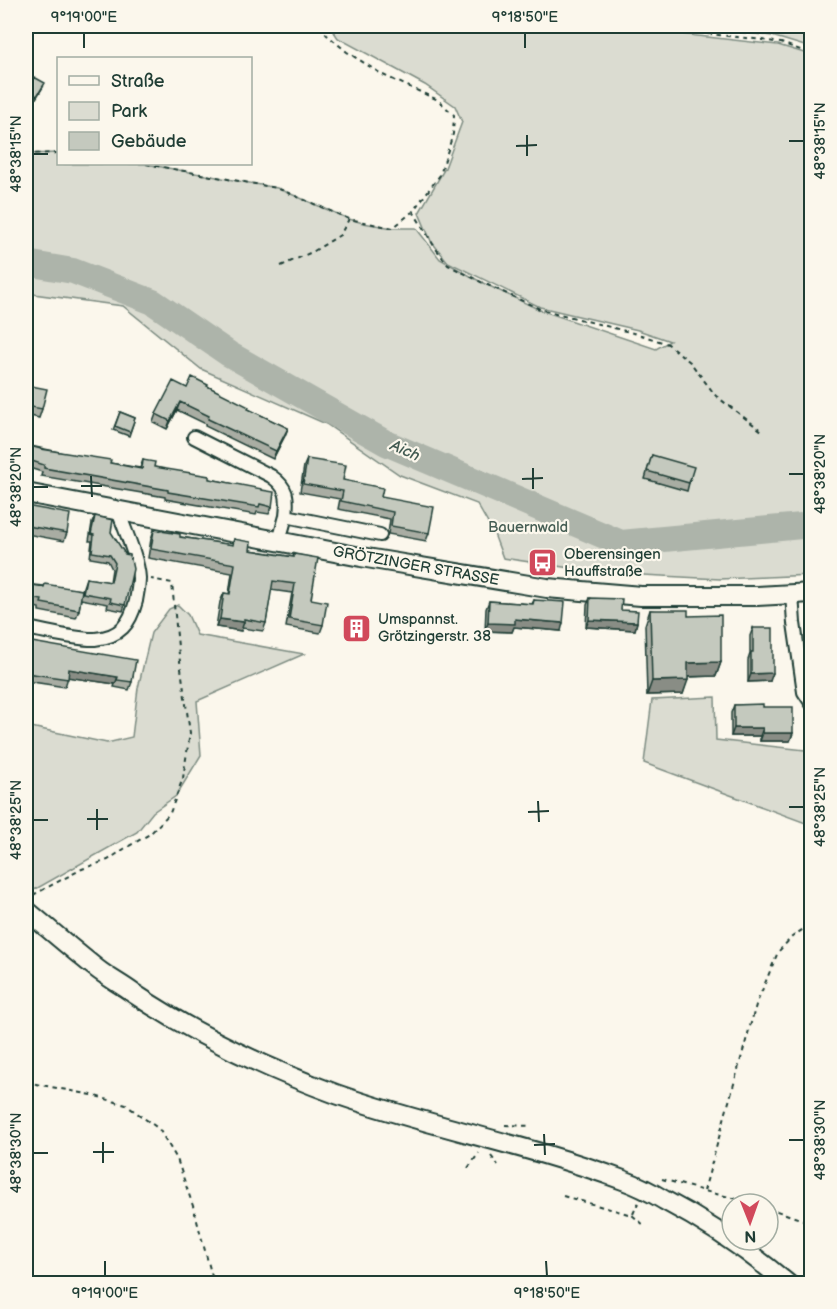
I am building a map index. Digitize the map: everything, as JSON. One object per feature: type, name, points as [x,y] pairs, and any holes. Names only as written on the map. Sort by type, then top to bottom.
[{"type":"main road","name":"GRÖTZINGER STRASSE","points":[[26,494],[479,578],[567,590],[651,597],[812,593]]},
{"type":"main road","points":[[28,903],[97,969],[164,1013],[220,1044],[274,1069],[336,1093],[399,1114],[555,1157],[624,1180],[682,1209],[723,1234],[788,1284]]},
{"type":"street","points":[[194,437],[281,483],[287,503],[279,541]]},
{"type":"street","points":[[26,628],[94,639],[106,637],[127,625],[132,614],[139,577],[118,511]]},
{"type":"street","points":[[286,516],[380,535]]},
{"type":"street","points":[[792,594],[804,692],[812,704]]},
{"type":"path","points":[[151,165],[277,188],[350,219],[393,228],[413,211],[440,175],[453,134],[454,115],[438,100],[383,75],[347,52],[319,26]]},
{"type":"path","points":[[645,26],[781,43],[812,54]]},
{"type":"path","points":[[26,154],[57,153]]},
{"type":"path","points":[[413,211],[448,265],[540,309],[668,344],[690,362],[717,396],[762,431]]},
{"type":"path","points":[[281,266],[314,251],[340,235],[350,219]]},
{"type":"path","points":[[28,903],[82,869],[108,860],[150,834],[170,813],[183,778],[190,733],[172,583],[139,577]]},
{"type":"path","points":[[704,1191],[756,1005],[778,952],[792,937],[812,923]]},
{"type":"path","points":[[26,1082],[92,1095],[126,1105],[159,1129],[177,1159],[193,1206],[214,1284]]},
{"type":"path","points":[[468,1168],[479,1152]]},
{"type":"path","points":[[654,1177],[720,1195]]},
{"type":"path","points":[[563,1196],[632,1215],[644,1226]]},
{"type":"path","points":[[780,1212],[812,1224]]},
{"type":"green space","name":"Bauernwald","points":[[330,26],[631,26],[654,31],[778,45],[811,55],[811,575],[720,579],[604,573],[503,558],[494,534],[477,504],[400,475],[326,424],[201,369],[123,306],[26,293],[26,154],[57,153],[57,165],[151,165],[277,188],[363,223],[393,228],[416,228],[440,259],[481,282],[540,310],[656,349],[670,341],[638,330],[540,307],[448,262],[431,241],[419,213],[445,168],[462,122],[455,106],[425,85],[338,38]]},
{"type":"green space","points":[[688,26],[811,26],[811,48],[772,36]]},
{"type":"green space","points":[[178,605],[188,615],[197,635],[304,654],[197,701],[201,755],[176,796],[153,812],[137,832],[27,894],[26,726],[107,743],[132,737],[138,688],[151,633],[169,609]]},
{"type":"green space","points":[[715,697],[716,740],[805,750],[811,738],[811,825],[644,763],[652,700]]},
{"type":"building","points":[[34,77],[45,83],[37,96],[26,90]]},
{"type":"building","points":[[192,377],[249,407],[248,409],[288,428],[276,451],[208,419],[209,416],[180,402],[170,421],[156,414],[173,381],[187,388]]},
{"type":"building","points":[[26,385],[47,389],[42,409],[26,406]]},
{"type":"building","points":[[120,412],[135,418],[130,432],[115,426]]},
{"type":"building","points":[[26,445],[111,460],[110,463],[142,469],[143,460],[155,462],[154,467],[209,476],[209,479],[274,492],[272,507],[260,504],[259,507],[168,492],[168,490],[44,468],[44,465],[26,459]]},
{"type":"building","points":[[652,455],[694,467],[689,483],[647,471]]},
{"type":"building","points":[[307,459],[346,465],[343,480],[383,488],[381,497],[434,507],[429,533],[391,526],[393,512],[341,501],[343,491],[303,484]]},
{"type":"building","points":[[26,506],[70,514],[67,533],[27,526],[26,536]]},
{"type":"building","points":[[95,516],[113,520],[111,532],[125,554],[130,555],[133,569],[125,605],[110,602],[111,598],[83,593],[86,578],[111,582],[115,563],[110,555],[92,552],[94,535],[91,534]]},
{"type":"building","points":[[154,530],[180,534],[180,537],[233,545],[234,539],[251,542],[250,550],[294,557],[294,554],[318,558],[311,599],[327,602],[323,625],[289,619],[295,584],[273,581],[266,623],[244,619],[244,622],[220,619],[224,593],[230,594],[235,564],[151,549]]},
{"type":"building","points":[[26,584],[44,587],[45,584],[82,590],[79,610],[41,603],[42,600],[26,597]]},
{"type":"building","points":[[590,598],[622,599],[621,610],[638,611],[637,622],[589,620]]},
{"type":"building","points":[[534,600],[565,602],[563,623],[515,619],[515,624],[488,623],[489,601],[533,604]]},
{"type":"building","points":[[650,610],[688,610],[688,616],[721,615],[721,662],[688,663],[688,680],[652,681]]},
{"type":"building","points":[[753,628],[773,628],[773,673],[751,674]]},
{"type":"building","points":[[26,641],[136,660],[132,682],[117,680],[118,677],[69,669],[68,679],[26,673]]},
{"type":"building","points":[[763,704],[763,707],[793,707],[793,733],[763,733],[763,728],[734,728],[734,705]]},
{"type":"waterway","name":"Aich","points":[[26,263],[73,271],[153,302],[229,354],[386,443],[621,543],[812,525]]},
{"type":"place","name":"Oberensingen Hauffstraße","points":[[543,563]]},
{"type":"place","name":"Umspannst. Grötzingerstr. 38","points":[[357,628]]}]
